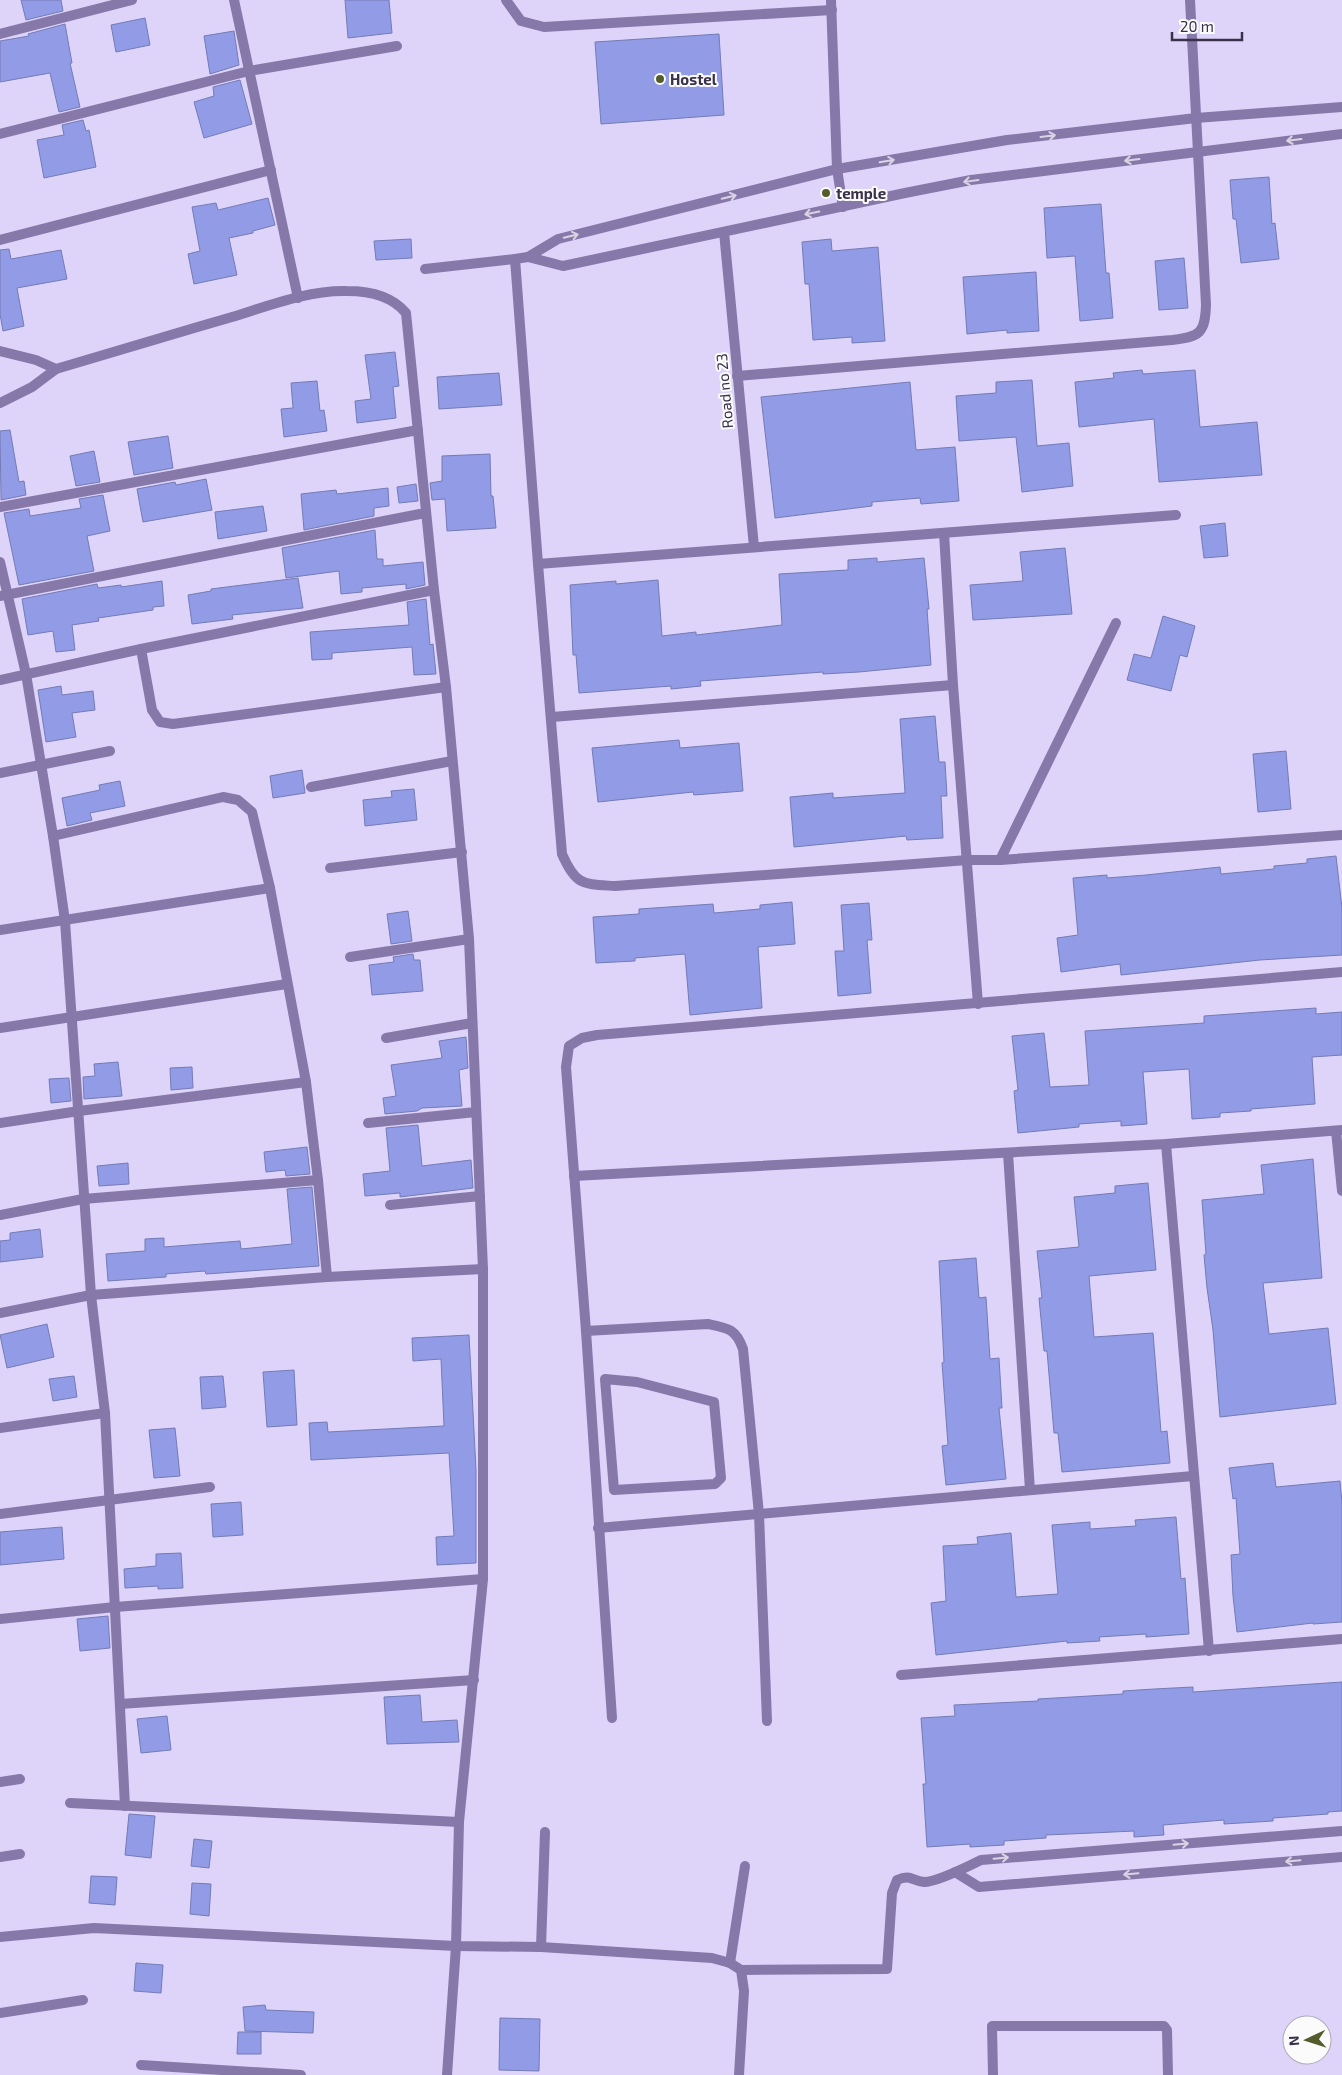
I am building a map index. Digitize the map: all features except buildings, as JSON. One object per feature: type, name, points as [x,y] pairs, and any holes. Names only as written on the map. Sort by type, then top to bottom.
[{"type":"street","points":[[0,34],[132,0]]},
{"type":"street","points":[[234,0],[298,298]]},
{"type":"street","points":[[506,0],[521,21],[544,27],[832,5],[837,169],[843,206]]},
{"type":"street","points":[[737,376],[1192,338],[1202,330],[1205,323],[1206,305],[1190,0]]},
{"type":"street","points":[[0,134],[249,70],[397,46]]},
{"type":"street","points":[[425,269],[528,257],[558,239],[837,169],[1007,140],[1196,118],[1342,106]]},
{"type":"street","points":[[528,257],[563,266],[971,180],[1342,134]]},
{"type":"street","points":[[0,240],[271,170]]},
{"type":"street","name":"Road no 23","points":[[724,232],[754,548]]},
{"type":"street","points":[[515,259],[562,854],[570,872],[586,884],[615,886],[1342,835]]},
{"type":"street","points":[[0,403],[32,387],[56,369],[298,298],[346,291],[369,293],[398,304],[406,313],[425,513],[446,687],[469,939],[482,1269],[483,1579],[459,1822],[456,1946],[447,2075]]},
{"type":"street","points":[[0,351],[36,360],[56,369]]},
{"type":"street","points":[[0,507],[418,430]]},
{"type":"street","points":[[4,596],[425,513]]},
{"type":"street","points":[[538,564],[1176,515]]},
{"type":"street","points":[[944,533],[978,1004]]},
{"type":"street","points":[[0,562],[4,596],[26,674],[42,765],[65,921],[70,1018],[79,1111],[91,1295],[105,1413],[125,1806]]},
{"type":"street","points":[[0,680],[141,648],[434,590]]},
{"type":"street","points":[[1000,860],[1116,623]]},
{"type":"street","points":[[141,648],[152,710],[160,722],[174,724],[446,687]]},
{"type":"street","points":[[552,717],[954,685]]},
{"type":"street","points":[[0,774],[110,751]]},
{"type":"street","points":[[311,787],[452,761]]},
{"type":"street","points":[[53,836],[210,798],[223,797],[238,800],[252,812],[270,888],[306,1082],[327,1277]]},
{"type":"street","points":[[330,868],[462,852]]},
{"type":"street","points":[[0,930],[270,888]]},
{"type":"street","points":[[350,957],[469,939]]},
{"type":"street","points":[[612,1718],[566,1067],[569,1046],[582,1038],[1342,972]]},
{"type":"street","points":[[0,1028],[287,984]]},
{"type":"street","points":[[386,1038],[472,1023]]},
{"type":"street","points":[[0,1123],[306,1082]]},
{"type":"street","points":[[368,1123],[476,1112]]},
{"type":"street","points":[[574,1176],[1008,1154],[1339,1131],[1342,1190]]},
{"type":"street","points":[[1166,1144],[1209,1651]]},
{"type":"street","points":[[1008,1154],[1030,1490]]},
{"type":"street","points":[[0,1215],[84,1199],[318,1180]]},
{"type":"street","points":[[390,1205],[480,1196]]},
{"type":"street","points":[[0,1313],[91,1295],[327,1277],[482,1269]]},
{"type":"street","points":[[586,1331],[708,1324],[725,1328],[738,1337],[743,1349],[759,1514],[767,1721]]},
{"type":"street","points":[[605,1379],[637,1382],[714,1402],[721,1478],[715,1484],[614,1490],[611,1458],[605,1379]]},
{"type":"street","points":[[590,1394],[606,1392]]},
{"type":"street","points":[[0,1428],[105,1413]]},
{"type":"street","points":[[594,1460],[611,1458]]},
{"type":"street","points":[[598,1528],[1193,1476]]},
{"type":"street","points":[[0,1514],[210,1487]]},
{"type":"street","points":[[0,1619],[115,1606],[483,1579]]},
{"type":"street","points":[[901,1676],[1342,1639]]},
{"type":"street","points":[[120,1704],[474,1680]]},
{"type":"street","points":[[0,1782],[20,1779]]},
{"type":"street","points":[[70,1803],[459,1822]]},
{"type":"street","points":[[0,1937],[94,1928],[456,1946],[541,1947],[712,1958],[741,1970],[887,1969],[892,1893],[897,1880],[905,1877],[924,1882],[955,1872],[981,1860],[1342,1831]]},
{"type":"street","points":[[541,1947],[544,1832]]},
{"type":"street","points":[[0,1857],[20,1854]]},
{"type":"street","points":[[955,1872],[979,1887],[1342,1857]]},
{"type":"street","points":[[730,1964],[745,1866]]},
{"type":"street","points":[[739,2075],[744,1991],[741,1970]]},
{"type":"street","points":[[0,2012],[83,2000]]},
{"type":"street","points":[[993,2075],[992,2026],[1164,2026],[1167,2030],[1168,2075]]},
{"type":"street","points":[[141,2065],[301,2075]]},
{"type":"place","name":"Hostel","points":[[660,79]]},
{"type":"place","name":"temple","points":[[826,193]]}]
